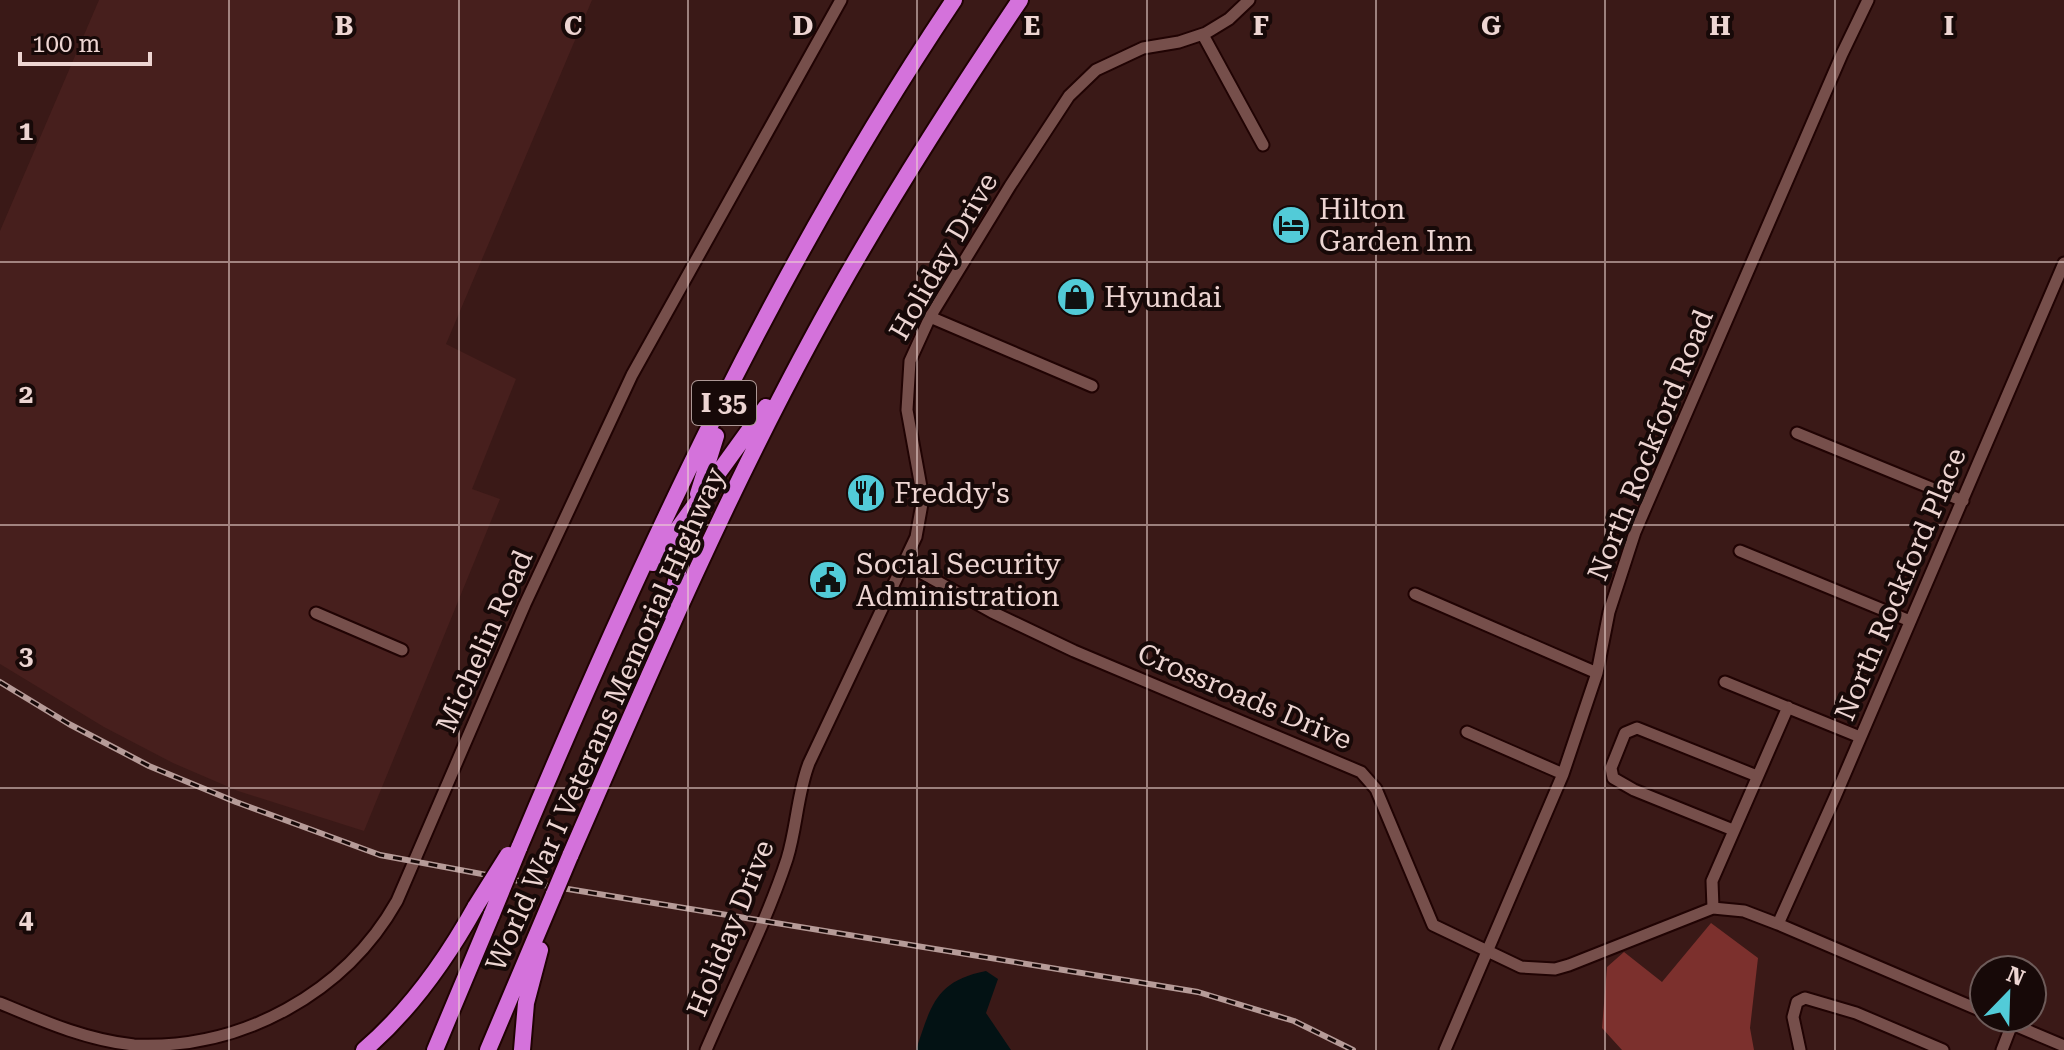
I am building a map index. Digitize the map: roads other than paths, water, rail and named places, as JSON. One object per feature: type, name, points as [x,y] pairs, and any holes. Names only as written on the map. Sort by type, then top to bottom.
[{"type":"highway","name":"World War I Veterans Memorial Highway","points":[[435,1050],[516,848],[623,608],[788,274],[875,121],[954,0]]},
{"type":"highway","name":"World War I Veterans Memorial Highway","points":[[488,1050],[546,920],[554,894],[663,639],[712,534],[811,340],[927,143],[1020,0]]},
{"type":"highway","points":[[663,639],[694,507],[724,416],[756,339]]},
{"type":"highway","points":[[623,608],[811,340]]},
{"type":"highway","points":[[364,1050],[419,995],[516,848]]},
{"type":"highway","points":[[522,1050],[526,1003],[546,920]]},
{"type":"street","name":"Michelin Road","points":[[0,1003],[76,1033],[105,1040],[150,1047],[192,1044],[247,1031],[286,1014],[329,985],[368,945],[397,901],[525,604],[632,375],[841,0]]},
{"type":"street","name":"Holiday Drive","points":[[706,1050],[782,874],[793,839],[809,763],[916,537],[923,498],[908,422],[907,382],[910,361],[930,317],[1055,115],[1081,82],[1096,70],[1128,54],[1203,35],[1229,19],[1249,0]]},
{"type":"street","name":"North Rockford Road","points":[[1445,1050],[1563,774],[1597,673],[1609,612],[1635,532],[1868,0]]},
{"type":"street","points":[[1203,35],[1263,145]]},
{"type":"street","name":"North Rockford Place","points":[[1778,924],[2064,263]]},
{"type":"street","points":[[930,317],[1092,386]]},
{"type":"street","points":[[1797,433],[1963,501]]},
{"type":"street","points":[[1740,551],[1910,621]]},
{"type":"street","name":"Crossroads Drive","points":[[904,563],[1049,640],[1361,772],[1376,789],[1433,925],[1521,967],[1555,969],[1713,908]]},
{"type":"street","points":[[1415,594],[1597,673]]},
{"type":"street","points":[[316,613],[402,650]]},
{"type":"street","points":[[1725,682],[1860,737]]},
{"type":"street","points":[[1788,707],[1712,881],[1713,908],[1744,911],[1968,1005]]},
{"type":"street","points":[[1733,830],[1634,790],[1613,778],[1611,768],[1625,733],[1637,728],[1757,776]]},
{"type":"street","points":[[1467,732],[1563,774]]},
{"type":"street","points":[[1800,1050],[1794,1011],[1797,1002],[1805,998],[1846,1009],[1943,1050]]},
{"type":"street","points":[[2036,1034],[2064,1046]]},
{"type":"railway","points":[[0,682],[69,724],[149,766],[380,855],[525,882],[1198,992],[1294,1021],[1353,1050]]},
{"type":"place","name":"Hilton Garden Inn","points":[[1291,225]]},
{"type":"place","name":"Hyundai","points":[[1076,297]]},
{"type":"place","name":"Freddy's","points":[[866,493]]},
{"type":"place","name":"Social Security Administration","points":[[828,580]]}]
